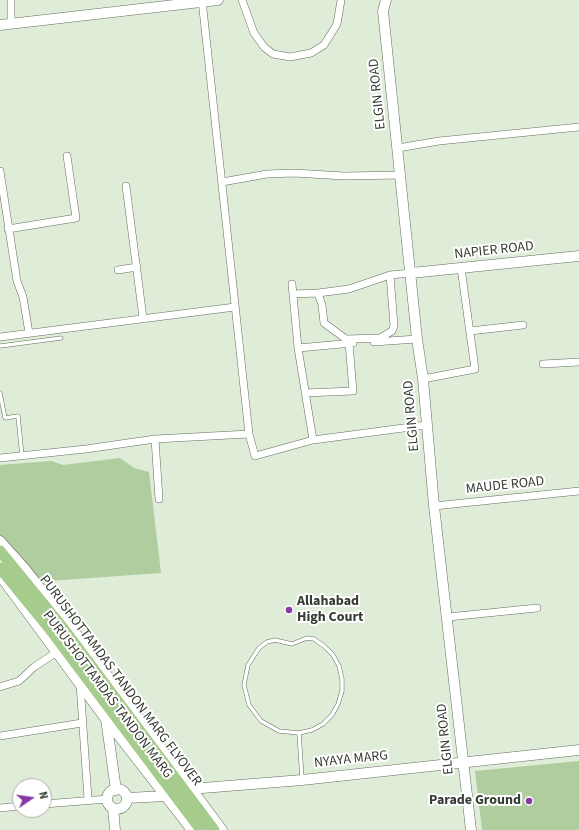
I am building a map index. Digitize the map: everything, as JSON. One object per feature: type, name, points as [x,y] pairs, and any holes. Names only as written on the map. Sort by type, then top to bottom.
[{"type":"main road","name":"PURUSHOTTAMDAS TANDON MARG FLYOVER","points":[[0,550],[63,628],[214,830]]},
{"type":"main road","name":"PURUSHOTTAMDAS TANDON MARG FLYOVER","points":[[0,568],[49,628],[201,830]]},
{"type":"street","points":[[11,0],[11,22]]},
{"type":"street","points":[[0,25],[11,22],[152,3],[218,0]]},
{"type":"street","points":[[242,0],[254,33],[264,47],[273,54],[290,57],[311,53],[324,45],[337,24],[341,0]]},
{"type":"street","name":"ELGIN ROAD","points":[[386,0],[383,11],[417,339],[423,379],[434,506],[448,617],[462,761],[471,830]]},
{"type":"street","points":[[202,1],[249,434],[255,456],[313,440],[426,425]]},
{"type":"street","points":[[398,148],[439,141],[579,127]]},
{"type":"street","points":[[5,228],[76,218],[66,156]]},
{"type":"street","points":[[0,171],[5,228],[17,281],[23,297],[29,333]]},
{"type":"street","points":[[222,182],[267,174],[294,173],[344,176],[401,176]]},
{"type":"street","points":[[126,186],[144,318]]},
{"type":"street","name":"NAPIER ROAD","points":[[411,273],[579,256]]},
{"type":"street","points":[[118,270],[137,267]]},
{"type":"street","points":[[423,379],[475,369],[461,268]]},
{"type":"street","points":[[293,294],[318,293],[349,289],[390,275],[411,273]]},
{"type":"street","points":[[318,293],[322,305],[324,323],[333,331],[346,339],[380,338],[392,331],[394,326],[390,275]]},
{"type":"street","points":[[292,284],[298,348],[313,440]]},
{"type":"street","points":[[0,337],[235,307]]},
{"type":"street","points":[[470,331],[523,325]]},
{"type":"street","points":[[298,348],[417,339]]},
{"type":"street","points":[[305,394],[353,391],[349,343]]},
{"type":"street","points":[[543,364],[579,362]]},
{"type":"street","points":[[0,458],[22,457],[155,439],[249,434]]},
{"type":"street","points":[[155,439],[159,499]]},
{"type":"street","name":"MAUDE ROAD","points":[[434,506],[579,492]]},
{"type":"street","name":"PURUSHOTTAMDAS TANDON MARG","points":[[0,541],[25,569],[76,634],[222,830]]},
{"type":"street","name":"PURUSHOTTAMDAS TANDON MARG","points":[[0,576],[192,830]]},
{"type":"street","points":[[448,617],[537,608]]},
{"type":"street","points":[[0,687],[19,681],[34,667],[57,652]]},
{"type":"street","points":[[80,683],[88,799]]},
{"type":"street","points":[[106,718],[116,790]]},
{"type":"street","points":[[0,736],[82,723]]},
{"type":"street","name":"NYAYA MARG","points":[[127,798],[166,796],[190,789],[302,780],[462,761],[579,750]]},
{"type":"street","points":[[116,809],[126,804],[127,798],[123,792],[116,790],[111,792],[108,799],[109,804],[116,809],[121,830]]},
{"type":"street","points":[[52,803],[88,799],[108,799]]},
{"type":"street","points":[[0,808],[12,807]]},
{"type":"street","points":[[115,830],[116,809]]},
{"type":"lane","points":[[0,346],[61,338]]},
{"type":"lane","points":[[0,393],[1,392],[5,418],[18,416],[22,457]]},
{"type":"lane","points":[[307,638],[314,639],[333,655],[339,666],[342,679],[342,691],[335,709],[323,724],[312,730],[299,733],[289,733],[270,727],[261,721],[249,705],[244,685],[248,665],[256,652],[267,642],[275,640],[292,644],[307,638]]},
{"type":"lane","points":[[299,733],[302,780]]},
{"type":"green space","points":[[120,458],[134,468],[149,472],[161,573],[34,582],[0,546],[0,465],[51,461],[63,465]]},
{"type":"green space","name":"Parade Ground","points":[[579,761],[579,830],[482,830],[475,771]]},
{"type":"place","name":"Allahabad High Court","points":[[289,610]]},
{"type":"place","name":"Parade Ground","points":[[529,801]]}]
